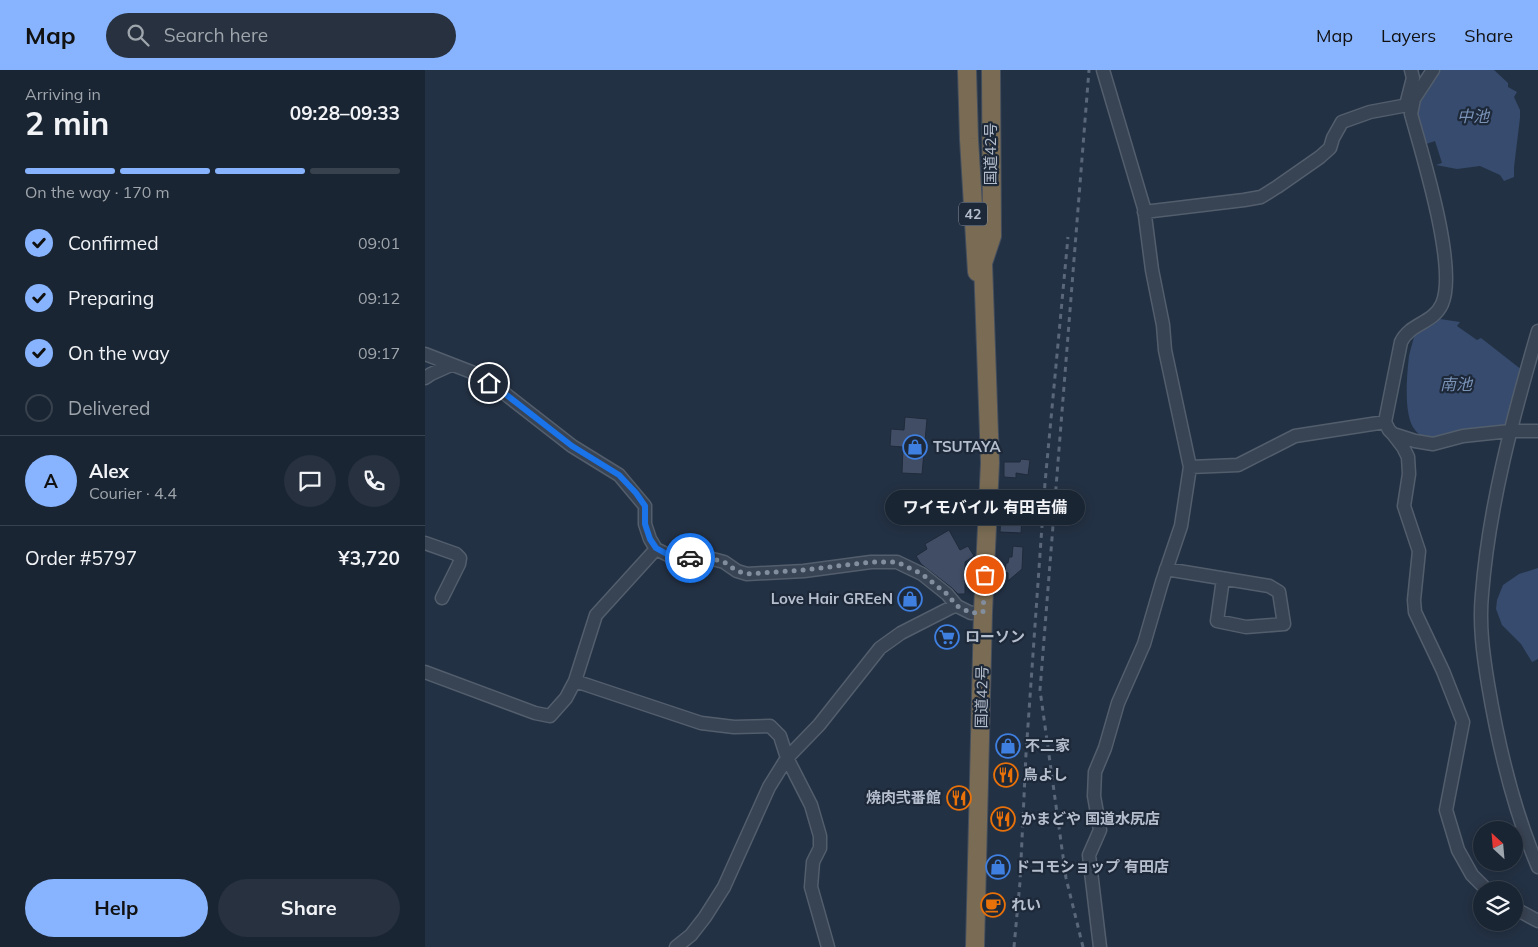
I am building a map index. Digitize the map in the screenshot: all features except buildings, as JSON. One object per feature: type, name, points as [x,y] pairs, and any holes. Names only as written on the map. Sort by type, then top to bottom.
[{"type":"highway","name":"国道42号","points":[[967,70],[975,249],[987,357]]},
{"type":"highway","points":[[978,70],[983,263]]},
{"type":"highway","name":"国道42号","points":[[975,947],[983,612],[990,463],[983,263],[992,236],[991,70]]},
{"type":"street","points":[[1100,947],[1089,855],[1100,830],[1094,796],[1095,772],[1105,748],[1118,703],[1144,644],[1181,526],[1191,467],[1165,350],[1163,325],[1152,270],[1144,212],[1103,70]]},
{"type":"street","points":[[1411,70],[1413,78],[1410,104],[1411,114],[1443,242],[1447,278],[1442,304],[1432,318],[1412,328],[1405,334],[1401,342],[1385,422],[1408,457],[1409,474],[1404,506],[1419,551],[1414,600],[1415,612],[1443,671],[1463,722],[1446,810],[1458,850],[1472,875],[1478,881]]},
{"type":"street","points":[[1144,212],[1244,200],[1261,196],[1283,183],[1330,148],[1342,122],[1370,112],[1410,104],[1433,70]]},
{"type":"street","points":[[1538,331],[1510,431],[1491,523],[1481,595],[1482,644],[1492,707],[1513,792],[1538,867]]},
{"type":"street","points":[[425,354],[474,374],[504,393],[572,446],[619,475],[645,506],[645,524],[650,539],[656,548],[672,557],[709,558],[724,562],[737,571],[747,574],[804,570],[871,562],[897,562],[922,574],[947,594],[957,606],[971,613],[983,612]]},
{"type":"street","points":[[425,378],[451,365]]},
{"type":"street","points":[[1191,467],[1238,465],[1295,436],[1315,431],[1385,422]]},
{"type":"street","points":[[1393,434],[1433,444],[1463,436],[1510,431],[1538,431]]},
{"type":"street","points":[[425,543],[456,554],[460,558],[459,564],[442,598]]},
{"type":"street","points":[[425,672],[535,713],[550,716],[566,698],[575,681],[596,615],[656,548]]},
{"type":"street","points":[[1166,569],[1269,586],[1279,592],[1281,597],[1284,624],[1245,627],[1217,621],[1223,579]]},
{"type":"street","points":[[676,947],[691,935],[724,887],[769,786],[787,758],[819,724],[880,648],[901,633],[951,607],[957,606]]},
{"type":"street","points":[[575,681],[701,723],[734,727],[770,726],[780,736],[787,758],[811,805],[820,836],[819,848],[813,862],[811,887],[828,947]]},
{"type":"street","points":[[1523,913],[1538,921]]},
{"type":"water","name":"中池","points":[[1438,70],[1494,70],[1508,83],[1508,87],[1517,92],[1514,97],[1520,110],[1520,118],[1514,177],[1504,181],[1500,175],[1480,166],[1457,169],[1436,165],[1442,163],[1435,141],[1423,145],[1417,109],[1419,100]]},
{"type":"water","name":"南池","points":[[1440,319],[1460,322],[1457,326],[1477,340],[1481,338],[1522,370],[1506,427],[1432,439],[1421,435],[1411,424],[1407,405],[1407,384],[1409,356],[1416,329]]},
{"type":"water","points":[[1538,568],[1538,659],[1532,662],[1521,644],[1502,625],[1496,609],[1497,600],[1503,585],[1519,574]]},
{"type":"railway","points":[[1083,947],[1066,878],[1040,690],[1089,70]]},
{"type":"railway","points":[[1014,947],[1020,882],[1026,754],[1045,483],[1068,237]]},
{"type":"way so far","points":[[690,558],[709,558],[724,562],[737,571],[747,574],[804,570],[871,562],[897,562],[922,574],[947,594],[957,606],[971,613],[983,612],[985,575]]},
{"type":"place","name":"TSUTAYA","points":[[915,447]]},
{"type":"place","name":"ワイモバイル 有田吉備","points":[[985,575]]},
{"type":"place","name":"Love Hair GREeN","points":[[910,599]]},
{"type":"place","name":"ローソン","points":[[947,637]]},
{"type":"place","name":"不二家","points":[[1008,746]]},
{"type":"place","name":"鳥よし","points":[[1006,775]]},
{"type":"place","name":"焼肉弐番館","points":[[959,798]]},
{"type":"place","name":"かまどや 国道水尻店","points":[[1003,819]]},
{"type":"place","name":"ドコモショップ 有田店","points":[[998,867]]},
{"type":"place","name":"れい","points":[[993,905]]},
{"type":"route","points":[[489,383],[572,446],[619,475],[645,506],[645,524],[650,539],[656,548],[672,557],[690,558]]}]
